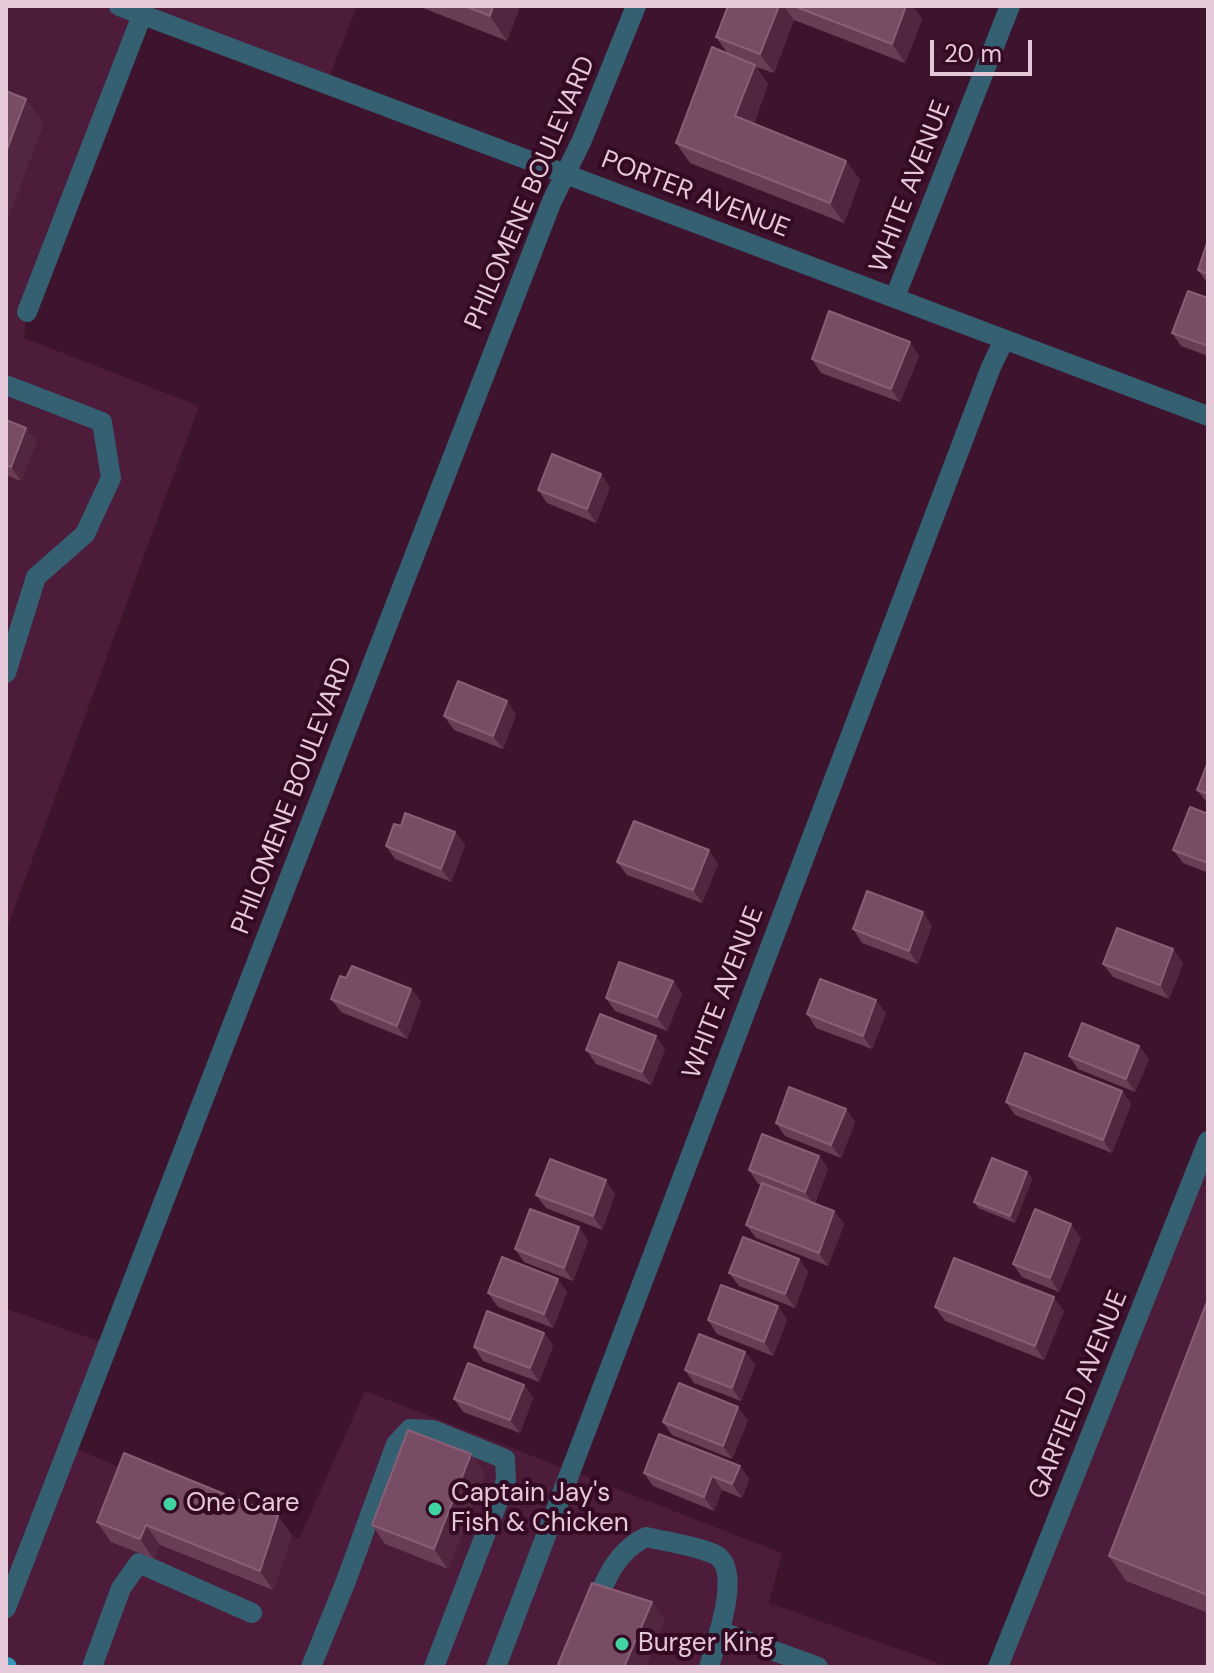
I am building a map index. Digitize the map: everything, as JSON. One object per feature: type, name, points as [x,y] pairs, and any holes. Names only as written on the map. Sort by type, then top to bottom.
[{"type":"street","name":"PORTER AVENUE","points":[[119,6],[1208,416]]},
{"type":"street","name":"PHILOMENE BOULEVARD","points":[[6,1608],[540,231],[636,6]]},
{"type":"street","name":"WHITE AVENUE","points":[[895,297],[1010,6]]},
{"type":"street","points":[[27,312],[142,15]]},
{"type":"street","name":"WHITE AVENUE","points":[[496,1667],[991,367],[1004,340]]},
{"type":"street","points":[[6,385],[102,422],[111,478],[85,534],[36,577],[6,673]]},
{"type":"street","name":"GARFIELD AVENUE","points":[[998,1667],[1208,1141]]},
{"type":"street","points":[[311,1667],[396,1444],[410,1429],[433,1430],[505,1459],[506,1481],[434,1667]]},
{"type":"street","points":[[588,1623],[612,1564],[637,1540],[646,1537],[717,1555],[726,1566],[728,1595],[709,1667]]},
{"type":"street","points":[[92,1667],[121,1588],[139,1563],[252,1613]]},
{"type":"street","points":[[719,1631],[818,1667]]},
{"type":"shaded area","points":[[6,6],[357,6],[326,85],[142,15],[27,312],[24,338],[199,406],[6,931]]},
{"type":"shaded area","points":[[1208,1141],[1208,1667],[998,1667]]},
{"type":"shaded area","points":[[6,1309],[108,1344],[68,1446],[299,1539],[365,1391],[782,1553],[769,1603],[949,1667],[6,1667]]},
{"type":"building","points":[[465,6],[493,6],[490,16]]},
{"type":"building","points":[[728,6],[779,6],[760,54],[716,37]]},
{"type":"building","points":[[794,6],[906,6],[892,44]]},
{"type":"building","points":[[712,47],[755,65],[735,116],[846,161],[830,203],[676,143]]},
{"type":"building","points":[[6,91],[26,99],[6,152]]},
{"type":"building","points":[[1208,240],[1208,274],[1198,270]]},
{"type":"building","points":[[1188,291],[1208,298],[1208,346],[1172,333]]},
{"type":"building","points":[[829,311],[910,342],[891,389],[812,359]]},
{"type":"building","points":[[6,420],[26,428],[11,467],[6,465]]},
{"type":"building","points":[[552,454],[601,474],[587,509],[538,490]]},
{"type":"building","points":[[458,681],[507,701],[493,736],[444,716]]},
{"type":"building","points":[[1208,762],[1208,794],[1197,790]]},
{"type":"building","points":[[1190,807],[1208,814],[1208,863],[1173,850]]},
{"type":"building","points":[[405,813],[455,832],[441,869],[386,846],[394,824],[401,826]]},
{"type":"building","points":[[634,821],[709,850],[693,890],[617,862]]},
{"type":"building","points":[[867,891],[923,912],[909,951],[853,929]]},
{"type":"building","points":[[1117,928],[1173,949],[1160,985],[1103,964]]},
{"type":"building","points":[[619,962],[673,981],[657,1017],[606,998]]},
{"type":"building","points":[[352,966],[411,989],[397,1026],[331,999],[340,976],[346,978]]},
{"type":"building","points":[[820,979],[876,1000],[863,1036],[807,1014]]},
{"type":"building","points":[[600,1014],[656,1036],[642,1072],[586,1050]]},
{"type":"building","points":[[1082,1023],[1139,1046],[1126,1079],[1069,1056]]},
{"type":"building","points":[[1025,1053],[1122,1091],[1103,1140],[1006,1102]]},
{"type":"building","points":[[789,1087],[846,1109],[831,1145],[776,1123]]},
{"type":"building","points":[[762,1134],[819,1156],[805,1192],[749,1170]]},
{"type":"building","points":[[992,1158],[1027,1172],[1010,1216],[974,1202]]},
{"type":"building","points":[[550,1159],[606,1180],[593,1216],[536,1195]]},
{"type":"building","points":[[762,1183],[834,1211],[819,1253],[746,1225]]},
{"type":"building","points":[[530,1209],[579,1227],[564,1268],[515,1249]]},
{"type":"building","points":[[1035,1209],[1071,1224],[1050,1278],[1013,1264]]},
{"type":"building","points":[[743,1237],[799,1259],[785,1294],[729,1273]]},
{"type":"building","points":[[502,1257],[558,1279],[544,1314],[488,1293]]},
{"type":"building","points":[[954,1258],[1054,1297],[1035,1346],[935,1307]]},
{"type":"building","points":[[721,1285],[778,1306],[764,1342],[708,1320]]},
{"type":"building","points":[[1208,1299],[1208,1595],[1109,1556]]},
{"type":"building","points":[[487,1311],[544,1333],[530,1368],[474,1347]]},
{"type":"building","points":[[699,1334],[745,1352],[732,1388],[685,1370]]},
{"type":"building","points":[[468,1363],[524,1385],[510,1420],[454,1399]]},
{"type":"building","points":[[679,1383],[738,1407],[723,1446],[663,1422]]},
{"type":"building","name":"Captain Jay's Fish & Chicken","points":[[408,1430],[471,1454],[434,1549],[372,1525]]},
{"type":"building","points":[[659,1434],[740,1466],[732,1484],[712,1476],[704,1497],[644,1473]]},
{"type":"building","name":"One Care","points":[[124,1453],[278,1516],[260,1571],[146,1525],[140,1539],[97,1522]]},
{"type":"building","points":[[592,1583],[652,1602],[624,1667],[557,1667]]},
{"type":"place","name":"One Care","points":[[170,1504]]},
{"type":"place","name":"Captain Jay's Fish & Chicken","points":[[435,1509]]},
{"type":"place","name":"Burger King","points":[[622,1644]]}]
